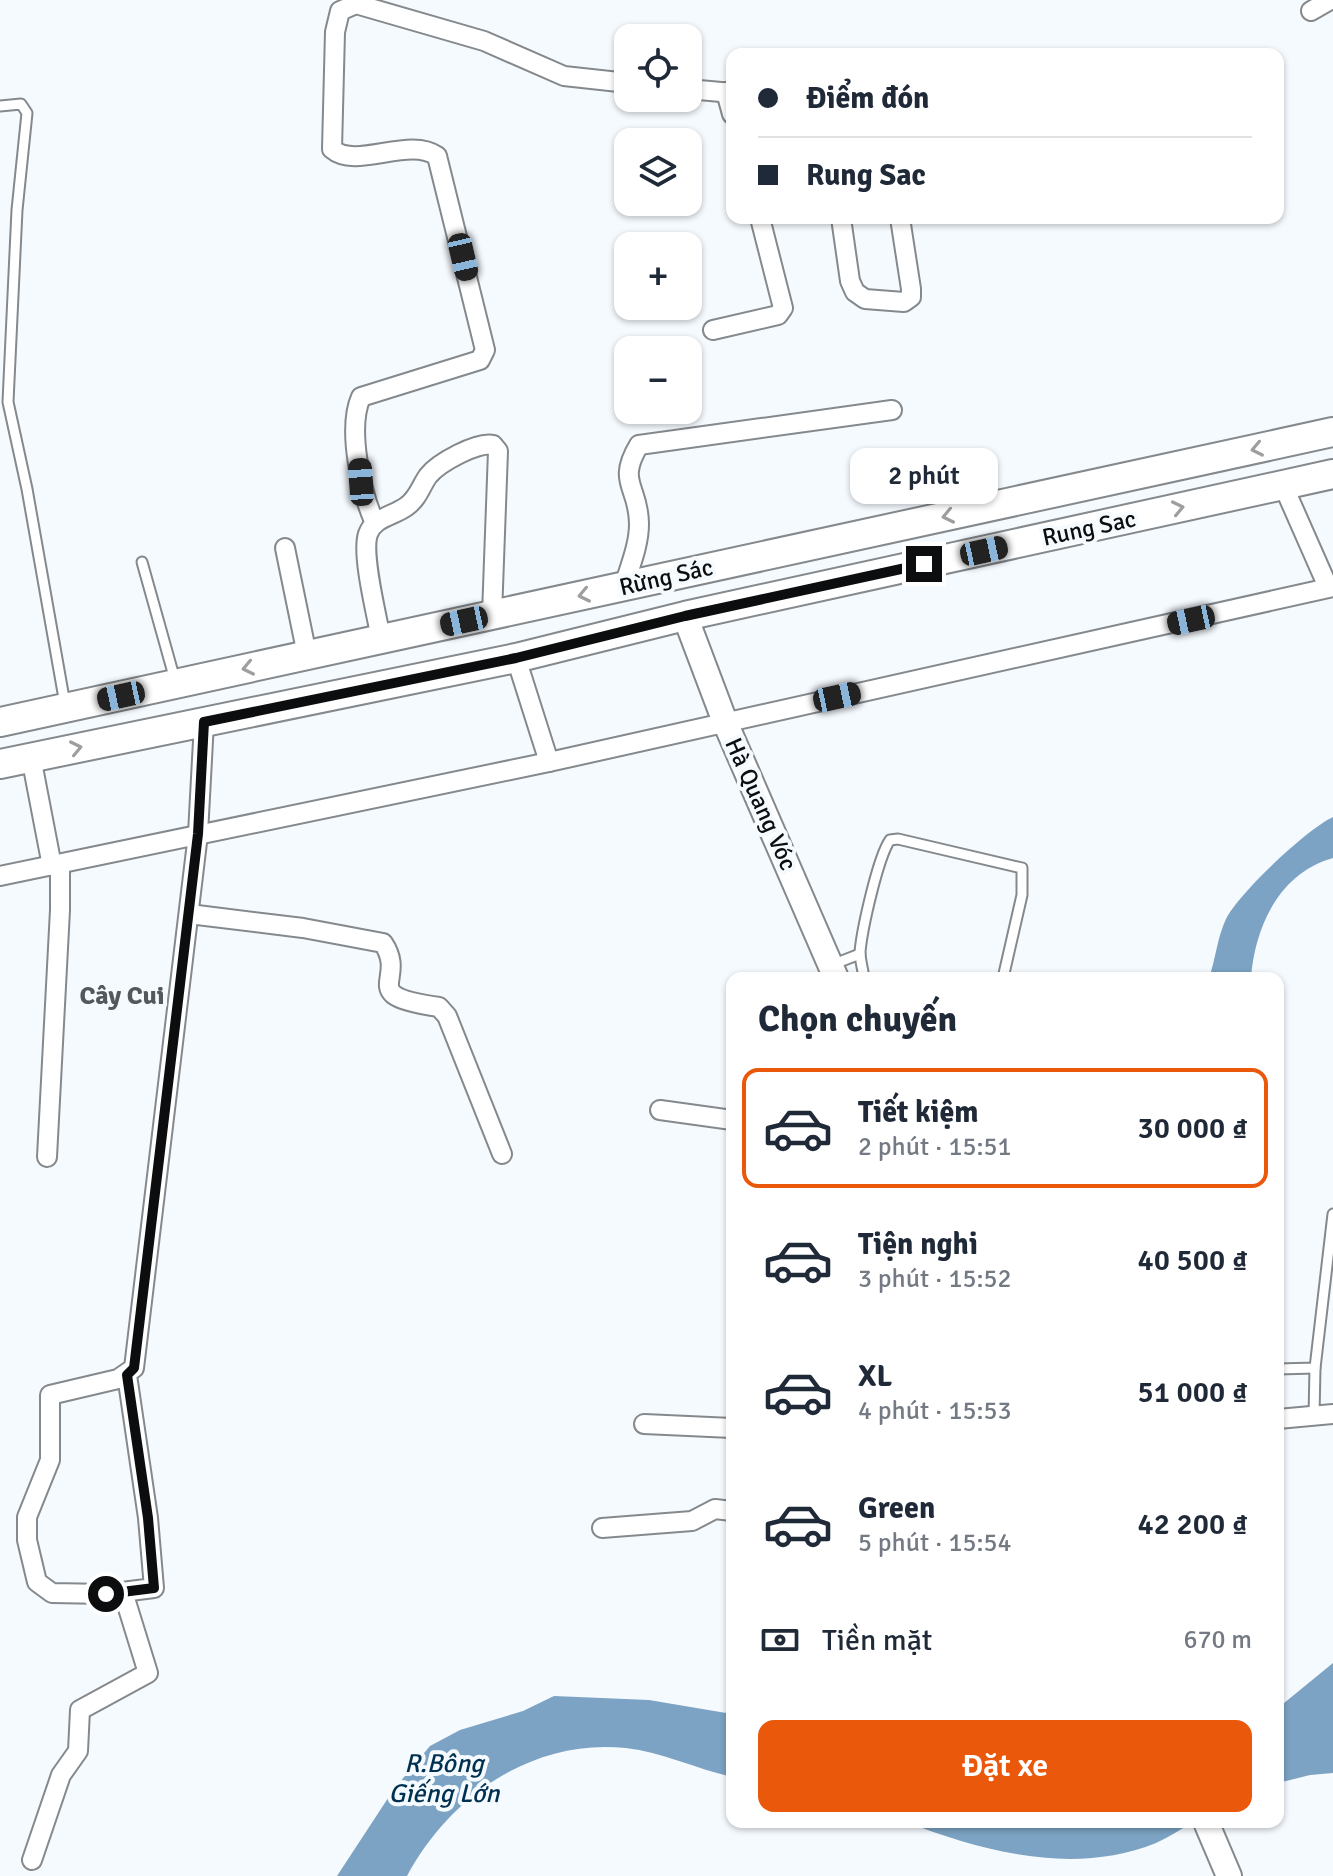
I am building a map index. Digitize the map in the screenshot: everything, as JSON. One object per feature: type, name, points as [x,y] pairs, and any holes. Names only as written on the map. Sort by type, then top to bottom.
[{"type":"main road","name":"Rừng Sác","points":[[0,722],[1333,432]]},
{"type":"main road","name":"Rung Sac","points":[[0,764],[33,767],[518,667],[687,622],[1333,474]]},
{"type":"main road","points":[[673,575],[687,622]]},
{"type":"street","points":[[1311,11],[1330,0]]},
{"type":"street","points":[[375,523],[361,482],[357,411],[361,397],[480,360],[485,350],[437,156],[430,152],[409,150],[345,156],[332,149],[335,32],[340,11],[356,4],[484,41],[564,76],[614,81]]},
{"type":"street","points":[[702,90],[726,92]]},
{"type":"street","points":[[713,330],[778,315],[783,308],[762,224]]},
{"type":"street","points":[[842,224],[850,281],[855,292],[865,299],[904,302],[911,297],[911,289],[901,224]]},
{"type":"street","points":[[624,586],[637,542],[639,521],[627,466],[639,445],[892,410]]},
{"type":"street","points":[[381,639],[366,538],[375,523],[411,504],[435,469],[476,445],[493,445],[498,451],[492,615]]},
{"type":"street","points":[[0,876],[549,762],[1331,587],[1283,485]]},
{"type":"street","points":[[285,548],[307,655]]},
{"type":"street","name":"Hà Quang Vóc","points":[[687,622],[725,722],[834,972]]},
{"type":"street","points":[[518,667],[549,762]]},
{"type":"street","points":[[127,1375],[148,1518],[154,1588],[123,1592],[52,1593],[37,1582],[27,1540],[27,1517],[50,1460],[50,1395],[127,1375],[134,1368],[198,834],[203,732]]},
{"type":"street","points":[[33,767],[48,845],[56,865],[60,910],[47,1157]]},
{"type":"street","points":[[189,914],[303,928],[383,943],[389,958],[389,990],[393,995],[399,1000],[439,1007],[447,1016],[502,1154]]},
{"type":"street","points":[[660,1110],[726,1119]]},
{"type":"street","points":[[1284,1418],[1333,1414]]},
{"type":"street","points":[[644,1424],[726,1428]]},
{"type":"street","points":[[602,1528],[692,1521],[715,1509],[726,1510]]},
{"type":"street","points":[[32,1860],[61,1775],[78,1751],[80,1710],[148,1673],[123,1592]]},
{"type":"street","points":[[1209,1828],[1229,1876]]},
{"type":"lane","points":[[0,106],[21,104],[27,113],[17,210],[8,402],[27,489],[65,708]]},
{"type":"lane","points":[[142,562],[176,684]]},
{"type":"lane","points":[[863,972],[860,954],[884,850],[890,840],[898,839],[1022,868],[1022,895],[1004,972]]},
{"type":"lane","points":[[834,972],[860,954]]},
{"type":"lane","points":[[1314,1416],[1315,1368],[1333,1214]]},
{"type":"lane","points":[[1284,1369],[1315,1368]]},
{"type":"water","points":[[1333,817],[1333,858],[1314,865],[1298,876],[1273,904],[1258,940],[1252,972],[1211,972],[1223,926],[1233,908],[1259,878]]},
{"type":"water","points":[[1333,1663],[1333,1773],[1284,1782],[1284,1703]]},
{"type":"water","name":"R.Bông Giếng Lớn","points":[[554,1696],[649,1700],[726,1713],[726,1775],[626,1748],[592,1747],[559,1753],[527,1763],[498,1778],[471,1798],[446,1821],[407,1876],[337,1876],[394,1789],[430,1746],[460,1730],[523,1711]]},
{"type":"water","points":[[922,1828],[1182,1828],[1156,1843],[1125,1853],[1062,1859],[998,1851]]},
{"type":"district","name":"Cây Cui","points":[[122,995]]},
{"type":"route","points":[[106,1594],[154,1588],[148,1518],[127,1375],[134,1368],[189,914],[198,834],[204,722],[516,658],[685,616],[924,564]]}]
